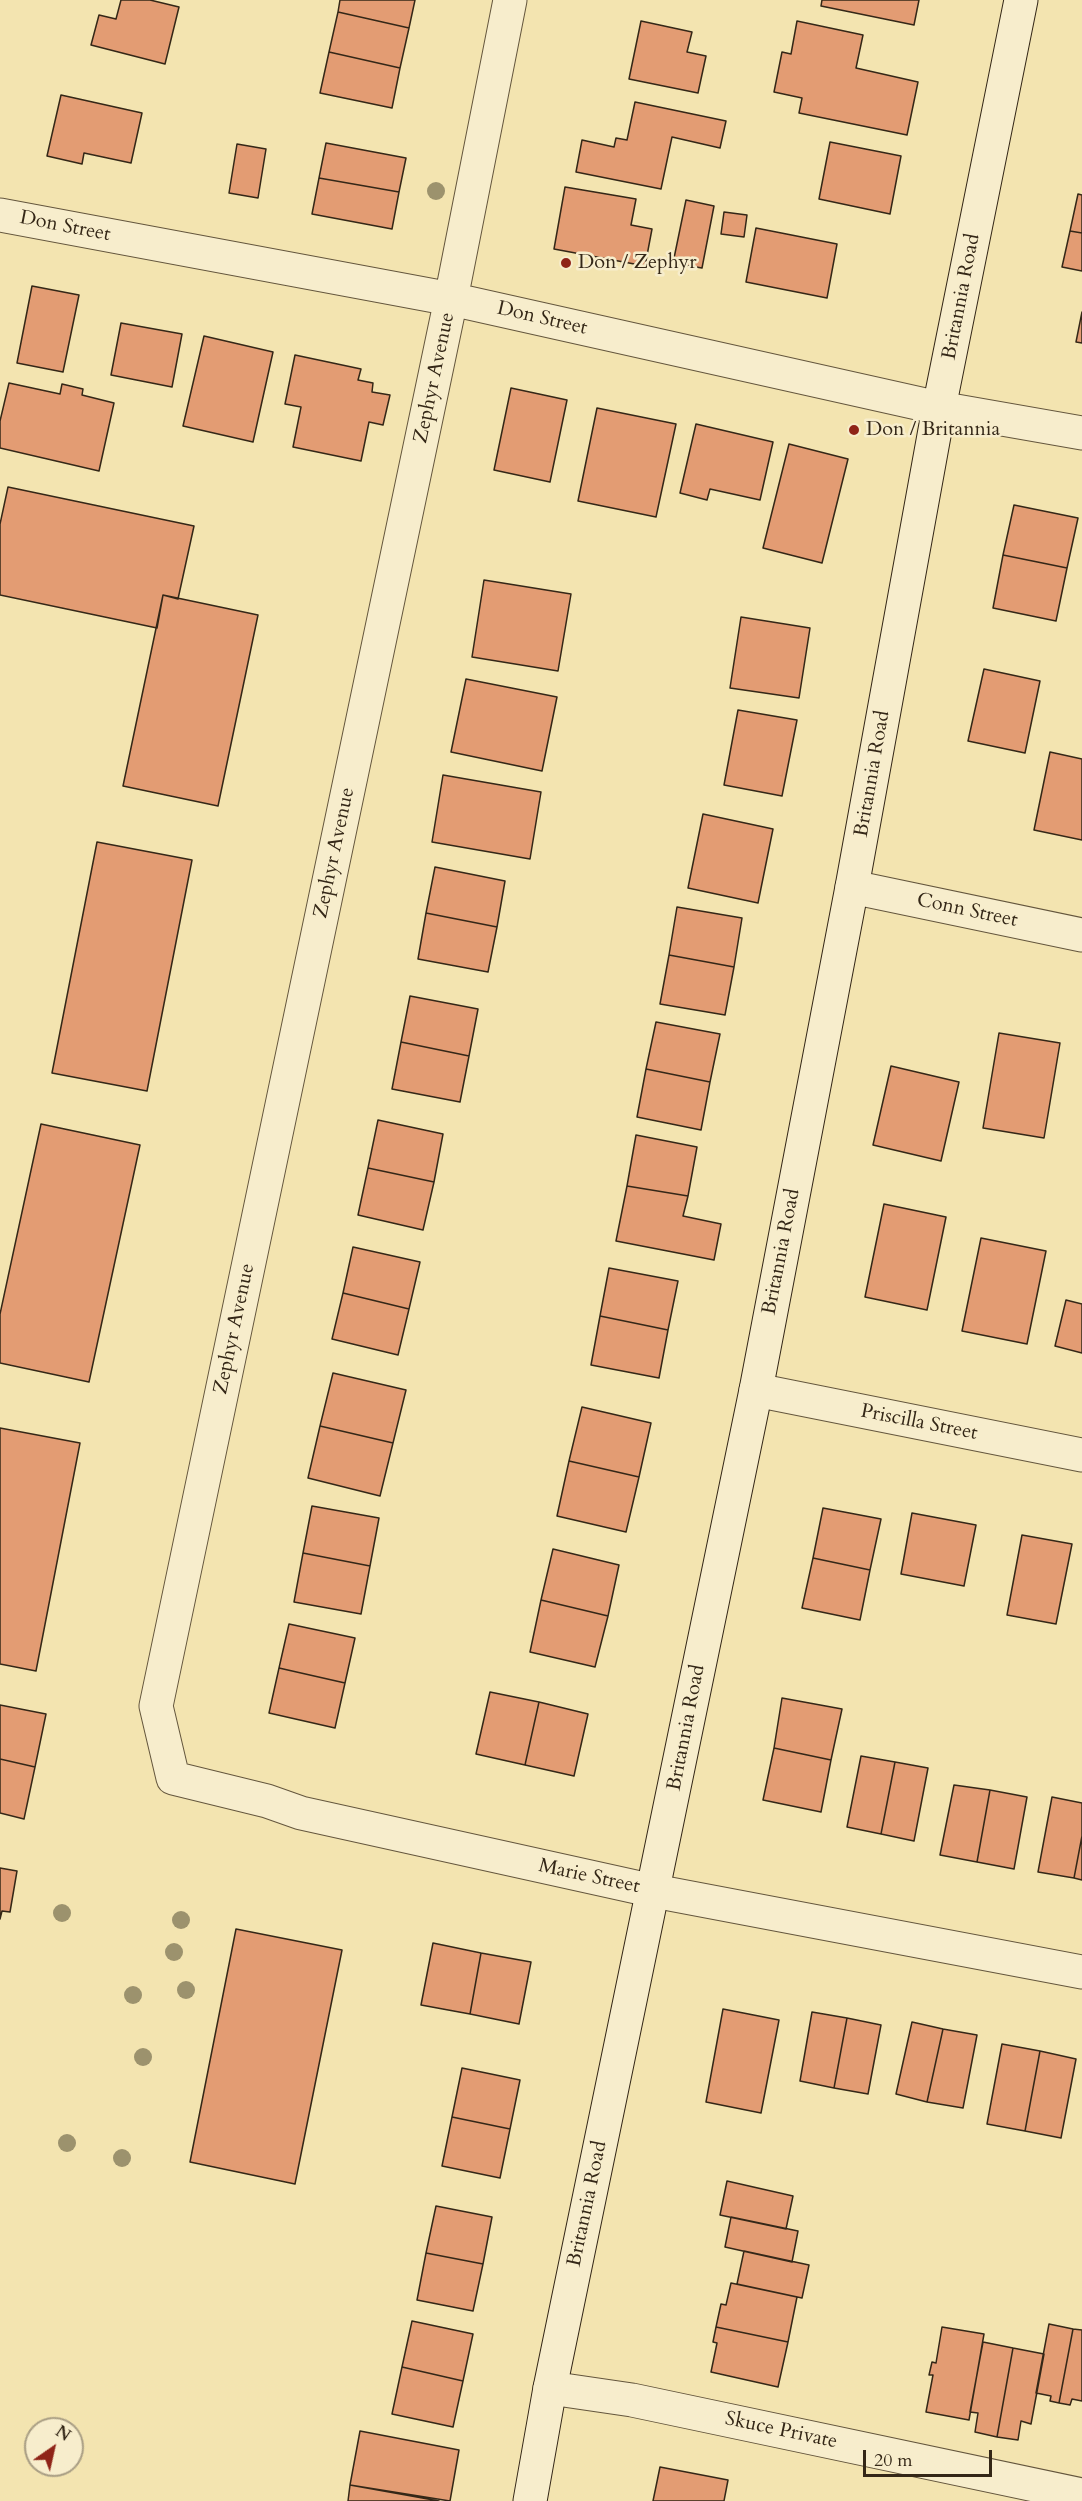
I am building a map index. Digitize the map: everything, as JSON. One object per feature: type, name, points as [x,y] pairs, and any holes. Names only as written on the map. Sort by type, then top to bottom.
[{"type":"street","name":"Zephyr Avenue","points":[[156,1706],[451,298],[510,0]]},
{"type":"street","name":"Britannia Road","points":[[530,2501],[550,2388],[756,1390],[852,887],[939,408],[1021,0]]},
{"type":"street","name":"Don Street","points":[[0,215],[451,298],[939,408],[1082,433]]},
{"type":"street","name":"Conn Street","points":[[852,887],[1082,935]]},
{"type":"street","name":"Priscilla Street","points":[[756,1390],[1082,1455]]},
{"type":"street","name":"Marie Street","points":[[156,1706],[173,1778],[267,1801],[301,1813],[654,1891],[1082,1972]]},
{"type":"street","name":"Skuce Private","points":[[550,2388],[632,2400],[1082,2495]]},
{"type":"building","points":[[121,0],[150,0],[179,7],[165,64],[91,45],[99,15],[116,19]]},
{"type":"building","points":[[340,0],[415,0],[409,28],[338,12]]},
{"type":"building","points":[[822,0],[919,0],[914,25],[821,6]]},
{"type":"building","points":[[338,12],[409,28],[400,68],[329,52]]},
{"type":"building","points":[[641,21],[692,32],[687,52],[706,56],[698,93],[629,79]]},
{"type":"building","points":[[797,21],[863,35],[856,68],[918,82],[907,135],[799,113],[802,98],[774,92],[782,52],[791,54]]},
{"type":"building","points":[[329,52],[400,68],[392,108],[320,93]]},
{"type":"building","points":[[61,95],[142,113],[131,163],[84,153],[82,164],[47,156]]},
{"type":"building","points":[[635,102],[726,121],[720,148],[672,137],[661,189],[576,172],[582,140],[614,147],[616,138],[627,140]]},
{"type":"building","points":[[830,142],[901,156],[890,214],[819,199]]},
{"type":"building","points":[[326,143],[406,158],[399,192],[319,178]]},
{"type":"building","points":[[237,144],[266,149],[258,198],[229,193]]},
{"type":"building","points":[[319,178],[399,192],[392,229],[312,214]]},
{"type":"building","points":[[565,187],[636,199],[631,225],[652,229],[645,266],[554,249]]},
{"type":"building","points":[[1078,194],[1082,195],[1082,233],[1070,231]]},
{"type":"building","points":[[686,200],[714,206],[702,268],[673,263]]},
{"type":"building","points":[[724,212],[747,215],[744,237],[721,234]]},
{"type":"building","points":[[756,228],[837,244],[827,298],[746,282]]},
{"type":"building","points":[[1070,231],[1082,233],[1082,271],[1062,267]]},
{"type":"building","points":[[32,286],[79,295],[63,372],[17,363]]},
{"type":"building","points":[[1082,312],[1082,343],[1076,342]]},
{"type":"building","points":[[121,323],[182,334],[172,387],[111,375]]},
{"type":"building","points":[[204,336],[273,352],[253,442],[183,426]]},
{"type":"building","points":[[295,355],[361,369],[358,380],[373,383],[372,392],[390,395],[383,425],[369,422],[361,461],[293,447],[301,407],[285,404]]},
{"type":"building","points":[[9,383],[60,394],[62,384],[83,389],[82,395],[114,403],[99,471],[0,448],[0,421]]},
{"type":"building","points":[[511,388],[567,400],[550,482],[494,470]]},
{"type":"building","points":[[597,408],[676,424],[656,517],[578,501]]},
{"type":"building","points":[[696,424],[773,442],[760,500],[710,489],[707,500],[680,493]]},
{"type":"building","points":[[789,444],[848,459],[822,563],[763,548]]},
{"type":"building","points":[[8,487],[194,526],[178,599],[163,595],[157,628],[0,595],[0,524]]},
{"type":"building","points":[[1014,505],[1078,518],[1067,568],[1003,555]]},
{"type":"building","points":[[1003,555],[1067,568],[1056,621],[993,608]]},
{"type":"building","points":[[484,580],[571,594],[558,671],[472,657]]},
{"type":"building","points":[[163,595],[258,615],[218,806],[123,786]]},
{"type":"building","points":[[741,617],[810,628],[799,698],[730,688]]},
{"type":"building","points":[[984,669],[1040,681],[1025,753],[968,741]]},
{"type":"building","points":[[466,679],[557,697],[542,771],[451,752]]},
{"type":"building","points":[[738,710],[797,720],[782,796],[724,785]]},
{"type":"building","points":[[1050,752],[1082,759],[1082,840],[1034,830]]},
{"type":"building","points":[[443,775],[541,792],[530,859],[432,842]]},
{"type":"building","points":[[703,814],[773,829],[758,903],[688,888]]},
{"type":"building","points":[[97,842],[192,860],[147,1091],[52,1073]]},
{"type":"building","points":[[435,867],[505,881],[497,927],[426,913]]},
{"type":"building","points":[[677,907],[742,918],[734,967],[669,955]]},
{"type":"building","points":[[426,913],[497,927],[488,972],[418,959]]},
{"type":"building","points":[[669,955],[734,967],[725,1015],[660,1004]]},
{"type":"building","points":[[410,996],[478,1009],[469,1056],[401,1042]]},
{"type":"building","points":[[656,1022],[720,1034],[710,1082],[646,1069]]},
{"type":"building","points":[[999,1033],[1060,1043],[1044,1138],[983,1128]]},
{"type":"building","points":[[401,1042],[469,1056],[460,1102],[392,1089]]},
{"type":"building","points":[[891,1066],[959,1082],[941,1161],[873,1145]]},
{"type":"building","points":[[646,1069],[710,1082],[701,1130],[637,1117]]},
{"type":"building","points":[[378,1120],[443,1134],[434,1182],[368,1168]]},
{"type":"building","points":[[41,1124],[140,1145],[89,1382],[0,1363],[0,1314]]},
{"type":"building","points":[[636,1135],[697,1147],[688,1196],[627,1186]]},
{"type":"building","points":[[368,1168],[434,1182],[423,1230],[358,1215]]},
{"type":"building","points":[[627,1186],[688,1196],[683,1216],[721,1224],[714,1260],[616,1241]]},
{"type":"building","points":[[884,1204],[946,1217],[927,1310],[865,1297]]},
{"type":"building","points":[[981,1238],[1046,1251],[1027,1344],[962,1331]]},
{"type":"building","points":[[353,1247],[420,1262],[409,1309],[343,1293]]},
{"type":"building","points":[[609,1268],[678,1281],[668,1330],[600,1316]]},
{"type":"building","points":[[343,1293],[409,1309],[398,1355],[332,1339]]},
{"type":"building","points":[[1066,1300],[1082,1304],[1082,1353],[1055,1346]]},
{"type":"building","points":[[600,1316],[668,1330],[659,1378],[591,1365]]},
{"type":"building","points":[[333,1373],[406,1390],[393,1443],[320,1426]]},
{"type":"building","points":[[582,1407],[651,1423],[639,1477],[569,1461]]},
{"type":"building","points":[[320,1426],[393,1443],[380,1496],[308,1478]]},
{"type":"building","points":[[0,1428],[80,1443],[36,1671],[0,1664]]},
{"type":"building","points":[[569,1461],[639,1477],[626,1532],[557,1516]]},
{"type":"building","points":[[312,1506],[379,1518],[370,1566],[303,1553]]},
{"type":"building","points":[[823,1508],[881,1519],[870,1570],[813,1558]]},
{"type":"building","points":[[912,1513],[976,1525],[964,1586],[901,1574]]},
{"type":"building","points":[[1022,1535],[1072,1544],[1056,1624],[1007,1615]]},
{"type":"building","points":[[553,1549],[619,1565],[608,1616],[541,1600]]},
{"type":"building","points":[[303,1553],[370,1566],[361,1614],[294,1602]]},
{"type":"building","points":[[813,1558],[870,1570],[860,1620],[802,1608]]},
{"type":"building","points":[[541,1600],[608,1616],[595,1667],[530,1652]]},
{"type":"building","points":[[289,1624],[355,1638],[345,1683],[279,1668]]},
{"type":"building","points":[[279,1668],[345,1683],[335,1728],[269,1713]]},
{"type":"building","points":[[490,1692],[539,1702],[525,1765],[476,1754]]},
{"type":"building","points":[[782,1698],[842,1709],[831,1760],[774,1748]]},
{"type":"building","points":[[539,1702],[588,1714],[574,1776],[525,1765]]},
{"type":"building","points":[[0,1705],[46,1714],[35,1767],[0,1759]]},
{"type":"building","points":[[774,1748],[831,1760],[821,1812],[763,1800]]},
{"type":"building","points":[[861,1756],[895,1762],[881,1834],[847,1827]]},
{"type":"building","points":[[0,1759],[35,1767],[24,1819],[0,1813]]},
{"type":"building","points":[[895,1762],[928,1768],[914,1841],[881,1834]]},
{"type":"building","points":[[954,1785],[990,1790],[977,1862],[940,1855]]},
{"type":"building","points":[[990,1790],[1027,1797],[1014,1869],[977,1862]]},
{"type":"building","points":[[1052,1797],[1082,1803],[1082,1836],[1074,1878],[1038,1872]]},
{"type":"building","points":[[1082,1836],[1082,1880],[1074,1878]]},
{"type":"building","points":[[0,1868],[17,1871],[10,1912],[2,1911],[0,1919]]},
{"type":"building","points":[[236,1929],[342,1950],[295,2184],[190,2162]]},
{"type":"building","points":[[433,1943],[481,1953],[470,2014],[421,2005]]},
{"type":"building","points":[[481,1953],[531,1962],[519,2024],[470,2014]]},
{"type":"building","points":[[723,2009],[779,2020],[761,2113],[706,2102]]},
{"type":"building","points":[[812,2012],[847,2018],[834,2088],[800,2081]]},
{"type":"building","points":[[847,2018],[881,2025],[868,2094],[834,2088]]},
{"type":"building","points":[[912,2022],[943,2029],[927,2102],[896,2094]]},
{"type":"building","points":[[943,2029],[977,2035],[963,2108],[927,2102]]},
{"type":"building","points":[[1002,2044],[1040,2051],[1025,2131],[987,2124]]},
{"type":"building","points":[[1040,2051],[1076,2059],[1061,2138],[1025,2131]]},
{"type":"building","points":[[462,2068],[520,2080],[510,2129],[452,2117]]},
{"type":"building","points":[[452,2117],[510,2129],[500,2178],[442,2166]]},
{"type":"building","points":[[727,2181],[793,2196],[786,2229],[720,2215]]},
{"type":"building","points":[[436,2206],[492,2217],[483,2264],[426,2253]]},
{"type":"building","points":[[731,2217],[798,2231],[792,2262],[725,2247]]},
{"type":"building","points":[[744,2251],[809,2265],[802,2298],[737,2284]]},
{"type":"building","points":[[426,2253],[483,2264],[473,2311],[417,2300]]},
{"type":"building","points":[[731,2283],[797,2297],[788,2342],[716,2327],[721,2304],[726,2305]]},
{"type":"building","points":[[412,2321],[473,2334],[463,2381],[402,2367]]},
{"type":"building","points":[[1049,2324],[1073,2329],[1059,2403],[1050,2401],[1051,2396],[1036,2393]]},
{"type":"building","points":[[716,2327],[788,2342],[778,2387],[711,2372],[717,2343],[713,2342]]},
{"type":"building","points":[[942,2327],[984,2334],[969,2420],[926,2412],[933,2375],[929,2375],[932,2362],[936,2363]]},
{"type":"building","points":[[1073,2329],[1082,2330],[1082,2401],[1072,2399],[1070,2405],[1059,2403]]},
{"type":"building","points":[[983,2342],[1013,2348],[997,2437],[975,2432],[978,2413],[970,2412]]},
{"type":"building","points":[[1013,2348],[1044,2354],[1031,2424],[1021,2421],[1018,2440],[997,2437]]},
{"type":"building","points":[[402,2367],[463,2381],[453,2427],[392,2414]]},
{"type":"building","points":[[360,2431],[459,2450],[450,2501],[350,2485]]},
{"type":"building","points":[[660,2467],[728,2480],[724,2501],[653,2501]]},
{"type":"building","points":[[350,2485],[439,2501],[348,2501]]},
{"type":"place","name":"Don / Zephyr","points":[[566,263]]},
{"type":"place","name":"Don / Britannia","points":[[854,430]]}]
